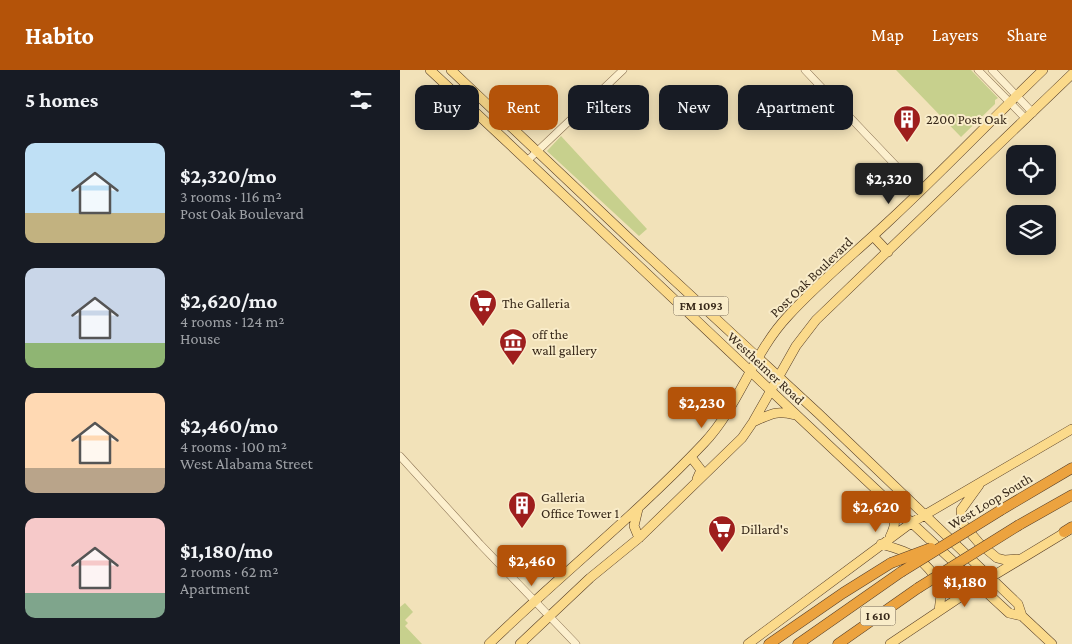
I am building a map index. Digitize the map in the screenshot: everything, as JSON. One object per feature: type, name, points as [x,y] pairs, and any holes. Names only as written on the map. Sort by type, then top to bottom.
[{"type":"highway","name":"West Loop South","points":[[798,644],[950,540],[1072,468]]},
{"type":"highway","name":"I 610","points":[[842,642],[918,588],[1019,525],[1072,495]]},
{"type":"highway","points":[[769,644],[843,593],[891,563],[950,540]]},
{"type":"main road","name":"Westheimer Road","points":[[451,70],[467,85]]},
{"type":"main road","name":"Post Oak Boulevard","points":[[489,644],[534,601],[638,509],[691,457],[720,424],[758,359],[787,316],[873,236],[1044,70]]},
{"type":"main road","name":"Westheimer Road","points":[[432,72],[588,216],[770,391],[978,585],[1009,613],[1022,616]]},
{"type":"main road","points":[[432,72],[442,73],[450,81],[459,85]]},
{"type":"main road","points":[[520,644],[590,578],[639,538],[742,438],[796,346],[816,320],[1072,74]]},
{"type":"main road","name":"Westheimer Road","points":[[479,97],[990,577],[1018,604],[1022,616],[1052,644]]},
{"type":"main road","points":[[588,216],[625,234]]},
{"type":"main road","points":[[873,236],[888,252]]},
{"type":"main road","points":[[654,281],[685,301],[691,296]]},
{"type":"main road","points":[[753,422],[775,412],[796,415]]},
{"type":"main road","points":[[748,644],[924,514],[1072,429]]},
{"type":"main road","points":[[691,457],[701,470],[695,484]]},
{"type":"main road","points":[[982,481],[961,510],[962,522],[979,543],[997,558],[1004,560],[1022,558]]},
{"type":"main road","points":[[889,502],[896,521],[896,526],[890,538]]},
{"type":"main road","points":[[638,509],[634,526],[639,538]]},
{"type":"main road","points":[[890,644],[990,577],[1069,529]]},
{"type":"main road","points":[[881,544],[903,550],[918,557],[932,570],[942,587],[938,611]]},
{"type":"street","points":[[527,161],[623,70]]},
{"type":"street","points":[[805,70],[920,191]]},
{"type":"street","points":[[978,70],[1010,103],[1030,116]]},
{"type":"street","points":[[992,70],[1017,96],[1030,116]]},
{"type":"street","points":[[400,456],[576,644]]},
{"type":"green space","points":[[896,70],[971,70],[998,98],[995,100],[995,104],[961,137]]},
{"type":"green space","points":[[561,136],[647,229],[639,236],[547,151]]},
{"type":"green space","points":[[405,603],[413,612],[405,620],[408,623],[405,626],[422,644],[400,644],[400,607]]},
{"type":"place","name":"2200 Post Oak","points":[[907,143]]},
{"type":"place","name":"The Galleria","points":[[483,327]]},
{"type":"place","name":"off the wall gallery","points":[[513,366]]},
{"type":"place","name":"Galleria Office Tower 1","points":[[522,529]]},
{"type":"place","name":"Dillard's","points":[[722,553]]}]
